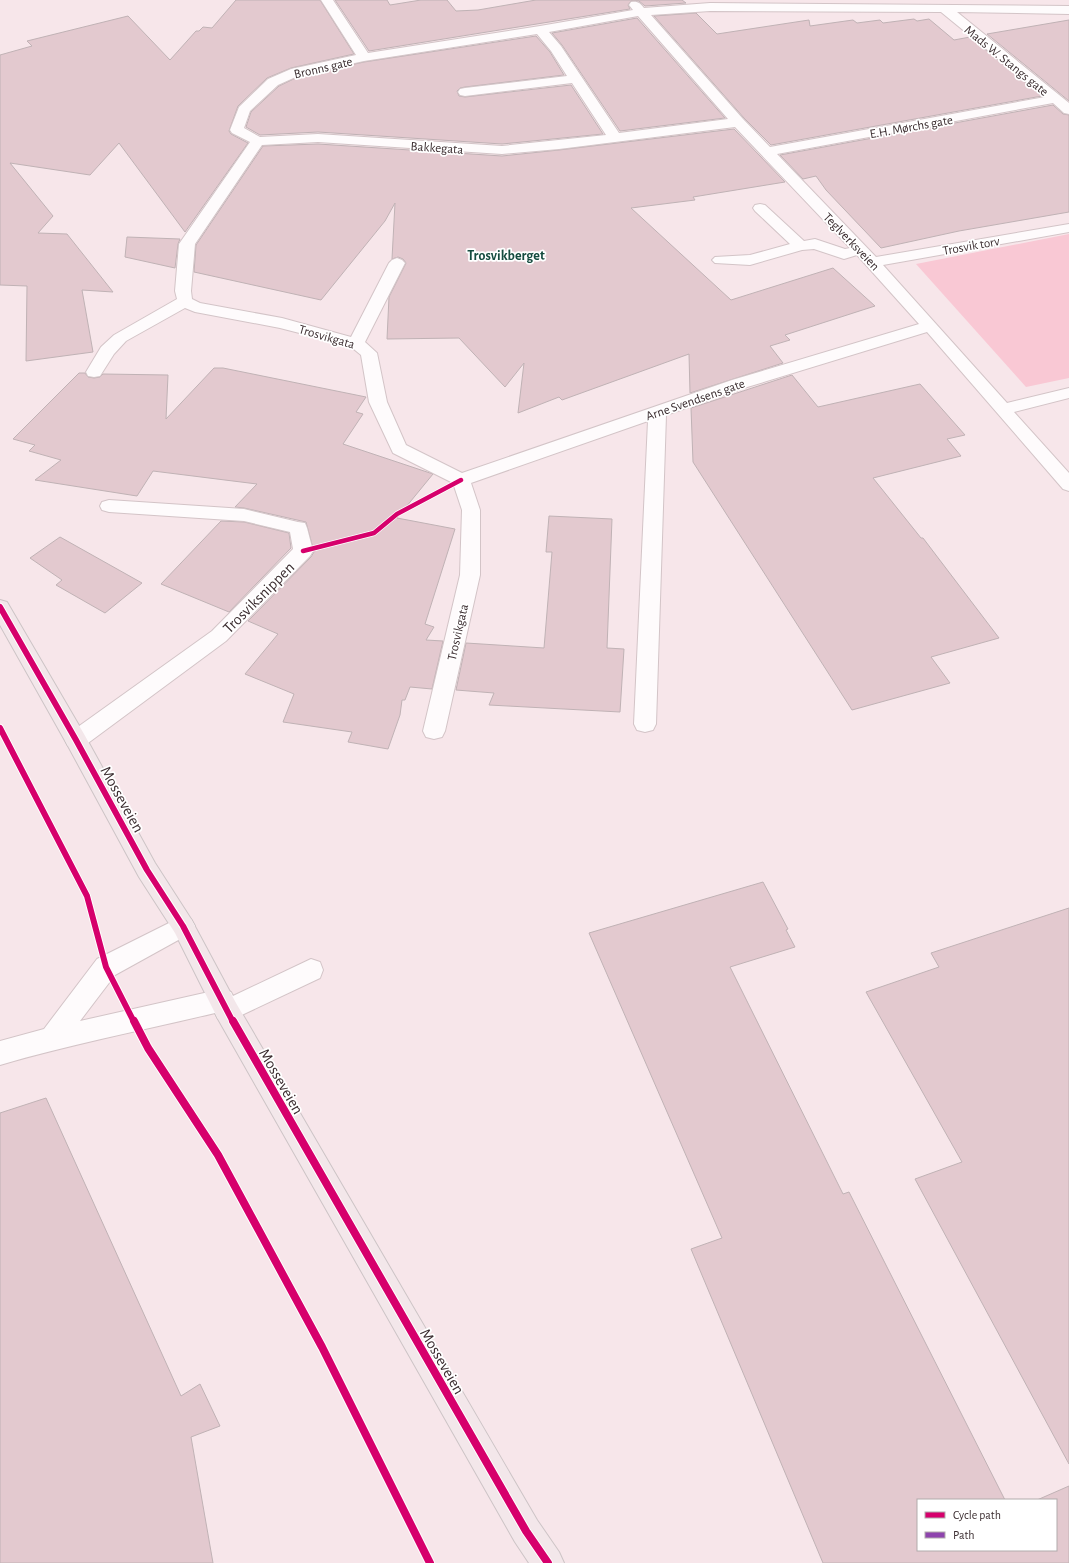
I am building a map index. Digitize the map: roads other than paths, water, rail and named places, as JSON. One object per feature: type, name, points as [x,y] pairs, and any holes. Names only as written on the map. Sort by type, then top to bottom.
[{"type":"main road","name":"Mosseveien","points":[[0,607],[76,740],[147,870],[182,926],[225,1005],[526,1532],[548,1563]]},
{"type":"street","name":"Bronns gate","points":[[327,0],[364,57]]},
{"type":"street","name":"Teglverksveien","points":[[631,0],[738,122],[861,250],[930,326],[1069,485]]},
{"type":"street","name":"Bronns gate","points":[[258,141],[237,130],[244,110],[273,82],[296,72],[364,57],[540,30],[642,12],[710,7],[1069,10]]},
{"type":"street","name":"Mads W. Stangs gate","points":[[945,9],[1069,109]]},
{"type":"street","points":[[540,30],[556,49],[615,138]]},
{"type":"street","points":[[465,92],[576,78]]},
{"type":"street","name":"E.H. Mørchs gate","points":[[767,152],[1055,99]]},
{"type":"street","name":"Bakkegata","points":[[258,141],[318,138],[502,150],[615,138],[738,122]]},
{"type":"street","points":[[94,372],[107,351],[120,338],[185,301],[183,291],[187,244],[258,141]]},
{"type":"street","points":[[760,208],[800,246]]},
{"type":"street","name":"Trosvik torv","points":[[872,262],[1069,228]]},
{"type":"street","points":[[720,260],[750,260],[800,246],[815,244],[844,254],[861,250]]},
{"type":"street","points":[[356,343],[397,263]]},
{"type":"street","name":"Trosvikgata","points":[[185,301],[196,307],[282,324],[356,343],[369,353],[378,402],[399,449],[461,480],[471,510],[470,575],[434,731]]},
{"type":"street","name":"Arne Svendsens gate","points":[[461,480],[738,384],[930,326]]},
{"type":"street","points":[[1002,409],[1069,394]]},
{"type":"street","points":[[646,724],[657,412]]},
{"type":"street","name":"Trosviksnippen","points":[[76,740],[219,636],[303,551],[298,528],[252,517],[109,506]]},
{"type":"street","points":[[52,1038],[106,967],[182,926]]},
{"type":"street","points":[[0,1053],[52,1038],[225,1005],[311,970]]},
{"type":"district","name":"Trosvikberget","points":[[506,255]]}]
